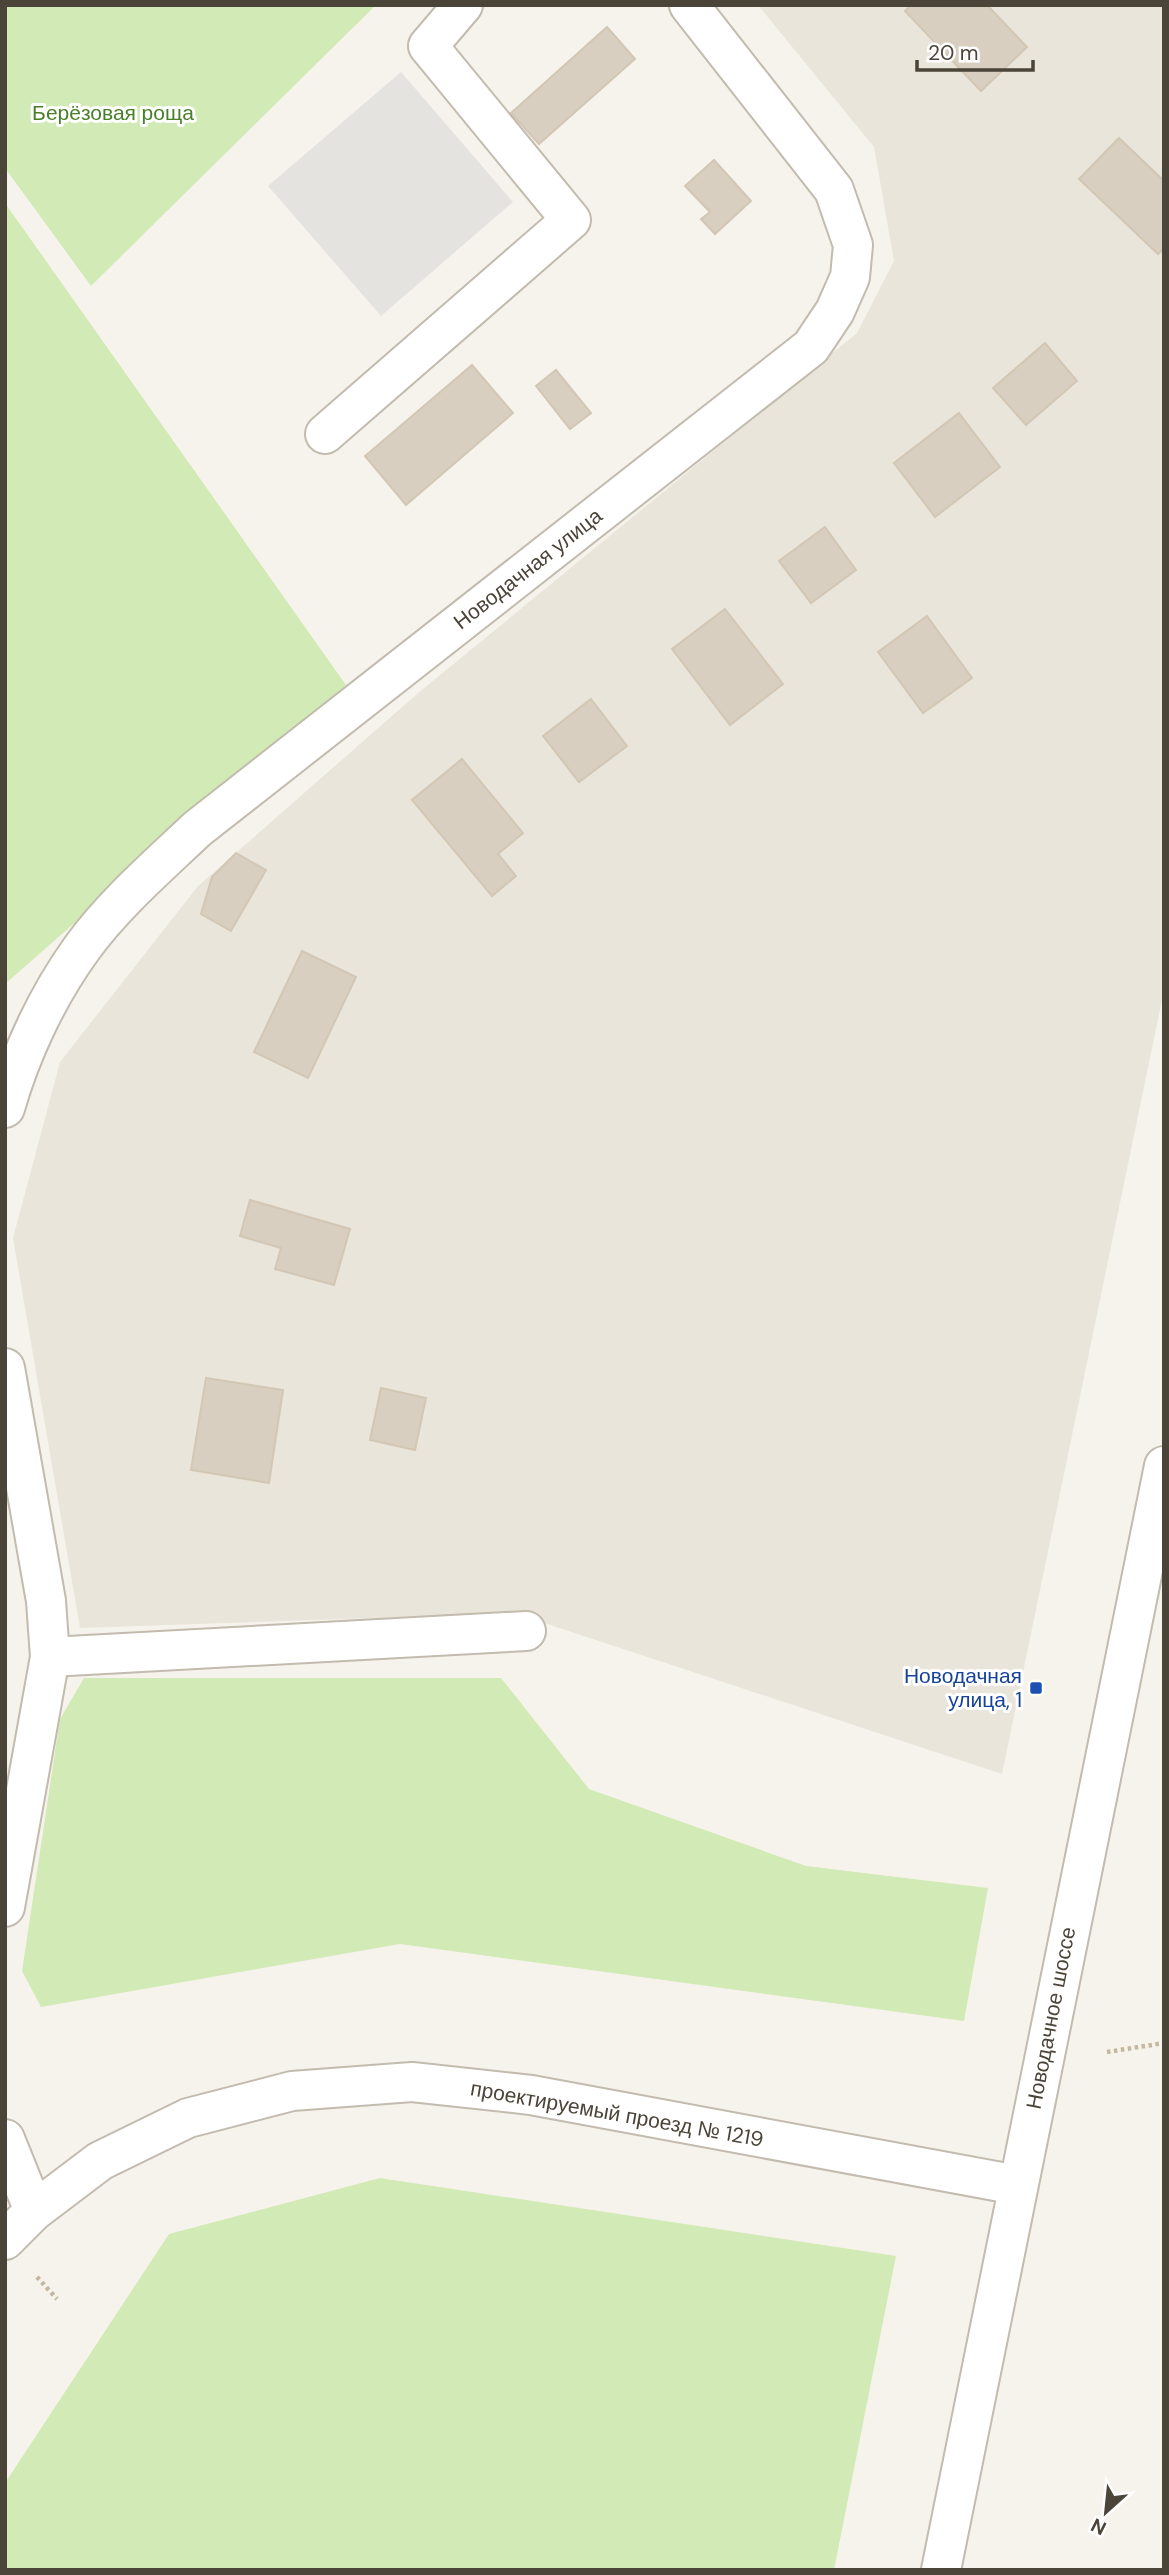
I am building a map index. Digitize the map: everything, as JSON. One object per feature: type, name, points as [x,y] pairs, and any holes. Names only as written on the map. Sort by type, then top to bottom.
[{"type":"street","points":[[325,435],[570,220],[428,46],[463,5]]},
{"type":"street","name":"Новодачная улица","points":[[5,1108],[13,1080],[43,1013],[81,948],[130,892],[197,829],[811,347],[835,312],[850,277],[853,245],[834,190],[689,5]]},
{"type":"street","points":[[5,1368],[46,1601],[50,1657],[5,1907]]},
{"type":"street","name":"Новодачное шоссе","points":[[941,2570],[1164,1466]]},
{"type":"street","points":[[50,1657],[526,1631]]},
{"type":"street","name":"проектируемый проезд № 1219","points":[[34,2211],[100,2161],[188,2118],[292,2091],[412,2082],[531,2095],[1017,2185]]},
{"type":"street","points":[[5,2139],[34,2211],[5,2240]]},
{"type":"path","points":[[1107,2052],[1164,2043]]},
{"type":"path","points":[[37,2277],[57,2299]]},
{"type":"shaded area","points":[[758,5],[1164,5],[1164,990],[1002,1774],[514,1613],[80,1628],[13,1238],[60,1062],[198,886],[417,694],[857,333],[894,261],[874,147]]},
{"type":"shaded area","points":[[401,72],[513,202],[381,316],[268,186]]},
{"type":"green space","name":"Берёзовая роща","points":[[5,5],[376,5],[91,286],[5,168]]},
{"type":"green space","points":[[5,203],[346,685],[5,984]]},
{"type":"green space","points":[[84,1678],[501,1678],[589,1789],[806,1866],[988,1888],[964,2021],[400,1944],[41,2007],[22,1971],[60,1719]]},
{"type":"green space","points":[[380,2178],[896,2256],[834,2570],[5,2570],[5,2483],[169,2234]]},
{"type":"building","points":[[911,5],[987,5],[1027,47],[981,91],[905,11]]},
{"type":"building","points":[[607,27],[635,59],[539,144],[511,113]]},
{"type":"building","points":[[1119,138],[1164,181],[1164,248],[1158,254],[1079,179]]},
{"type":"building","points":[[714,160],[751,201],[715,234],[701,219],[710,212],[685,186]]},
{"type":"building","points":[[1045,343],[1077,381],[1026,425],[993,388]]},
{"type":"building","points":[[472,365],[513,413],[406,505],[365,456]]},
{"type":"building","points":[[556,370],[591,413],[570,429],[536,386]]},
{"type":"building","points":[[959,413],[1000,467],[935,517],[894,463]]},
{"type":"building","points":[[825,527],[856,570],[811,603],[779,561]]},
{"type":"building","points":[[725,609],[783,684],[730,725],[672,649]]},
{"type":"building","points":[[927,616],[972,678],[923,713],[878,652]]},
{"type":"building","points":[[591,699],[627,746],[579,782],[543,736]]},
{"type":"building","points":[[462,759],[523,833],[498,854],[516,876],[492,896],[412,800]]},
{"type":"building","points":[[236,853],[266,870],[231,931],[201,914],[212,877]]},
{"type":"building","points":[[302,951],[356,977],[308,1078],[254,1052]]},
{"type":"building","points":[[250,1200],[350,1229],[334,1285],[275,1269],[281,1248],[240,1236]]},
{"type":"building","points":[[206,1378],[283,1390],[269,1483],[191,1470]]},
{"type":"building","points":[[381,1388],[426,1398],[415,1450],[370,1440]]},
{"type":"place","name":"Новодачная улица, 1","points":[[1036,1688]]}]
